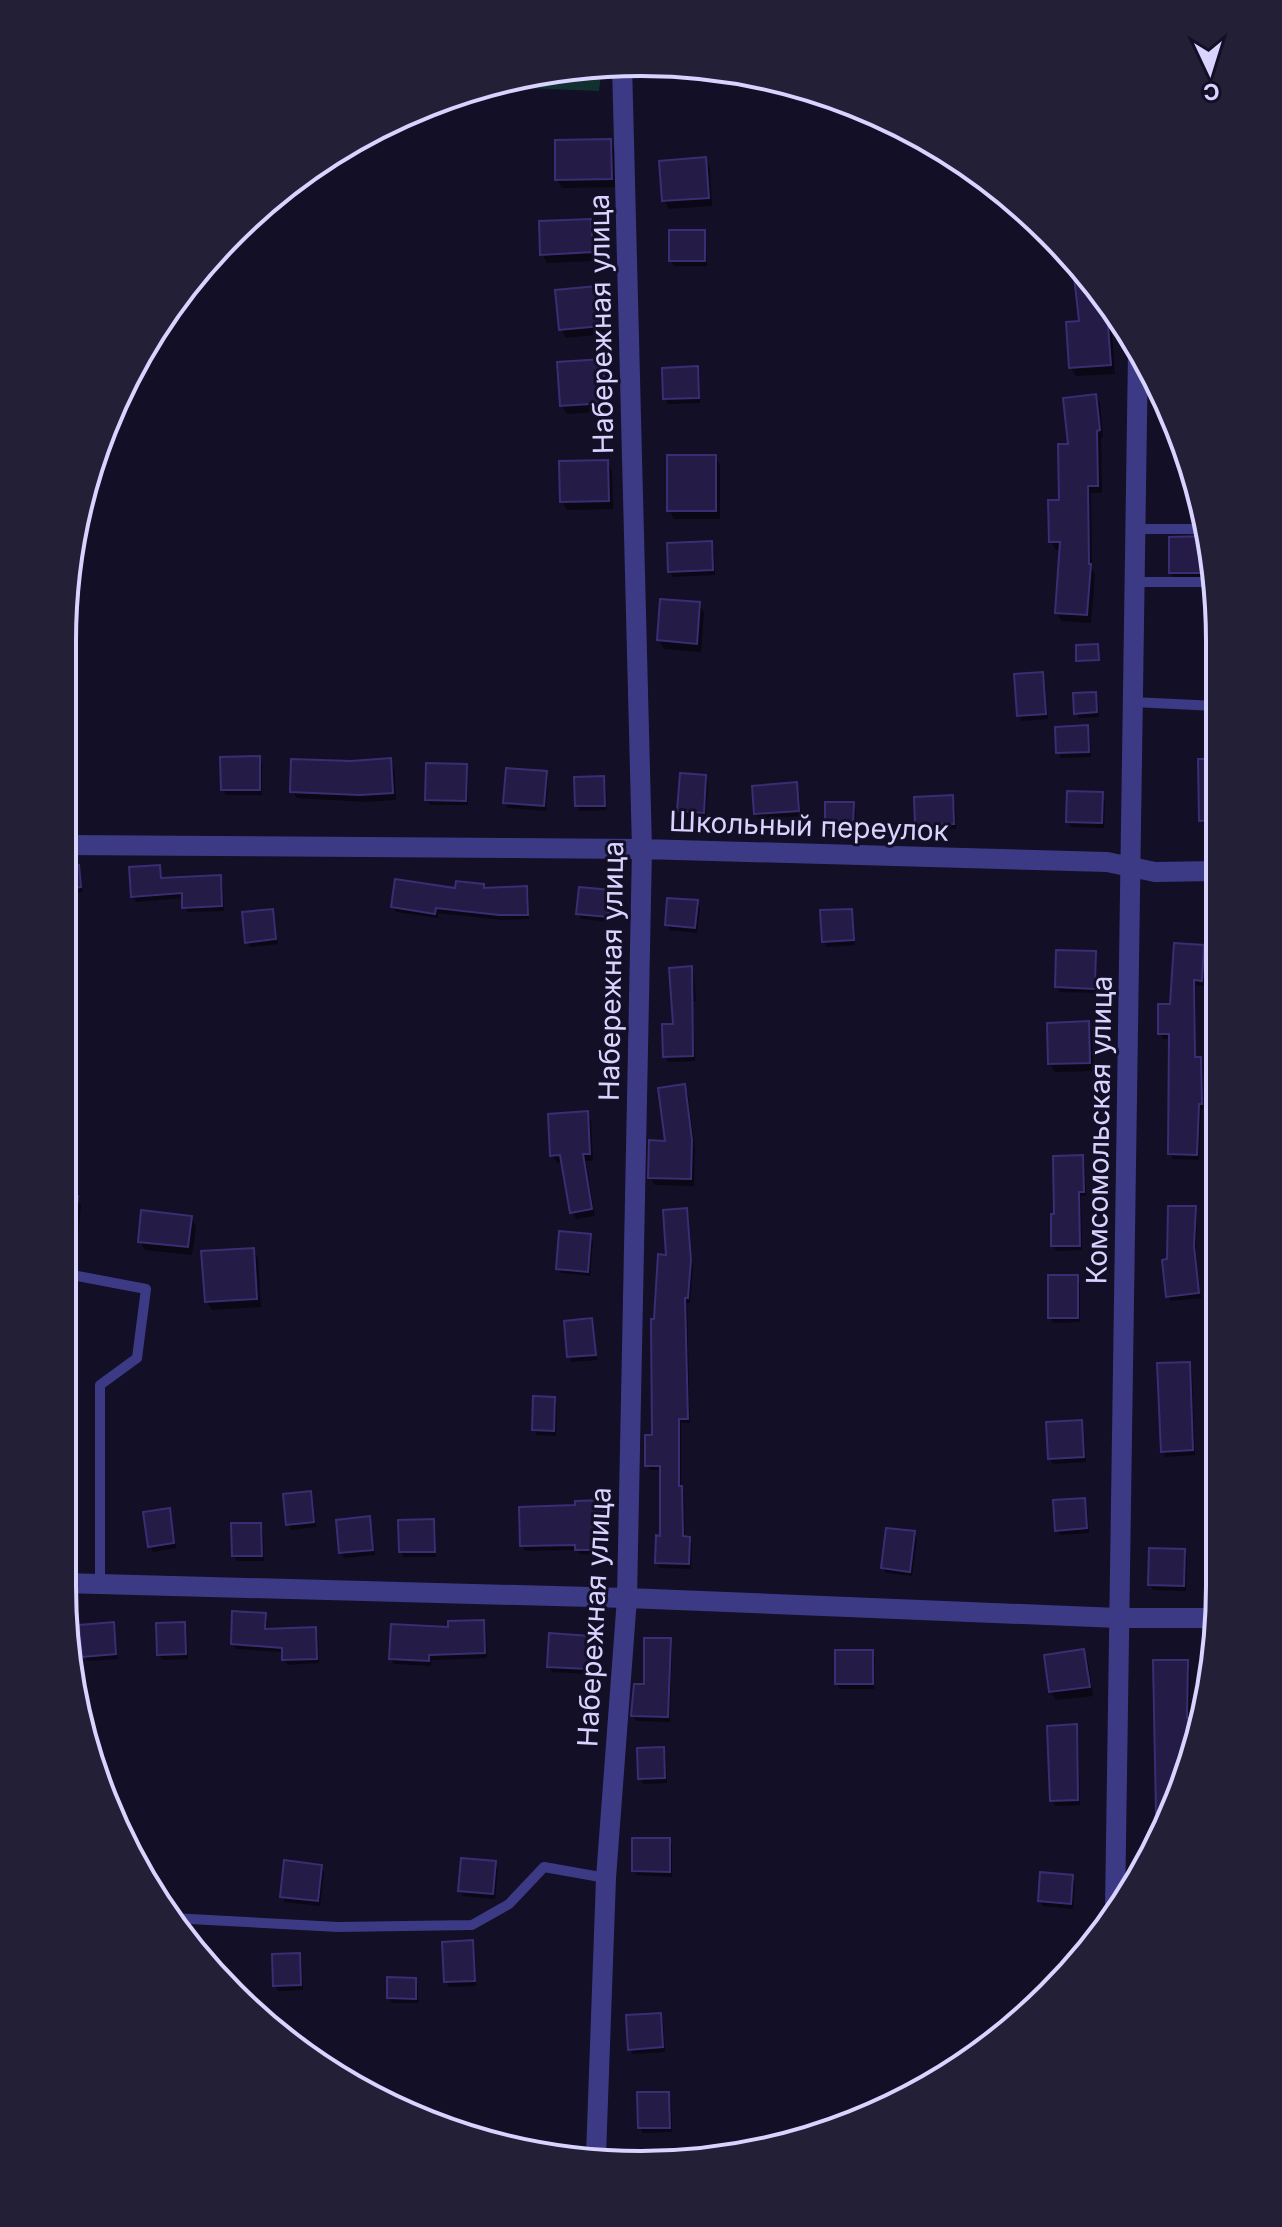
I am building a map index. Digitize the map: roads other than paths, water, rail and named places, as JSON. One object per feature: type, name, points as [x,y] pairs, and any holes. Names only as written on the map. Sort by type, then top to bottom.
[{"type":"street","name":"Набережная улица","points":[[596,2149],[606,1878],[627,1598],[642,849],[622,77]]},
{"type":"street","name":"Комсомольская улица","points":[[1115,1893],[1138,373]]},
{"type":"street","name":"Школьный переулок","points":[[76,845],[642,849],[1107,862],[1155,872],[1206,871]]},
{"type":"street","points":[[76,1583],[627,1598],[1118,1618],[1205,1618]]},
{"type":"lane","points":[[1135,529],[1195,529]]},
{"type":"lane","points":[[1134,582],[1203,582]]},
{"type":"lane","points":[[1133,702],[1206,706]]},
{"type":"lane","points":[[76,1276],[146,1289],[137,1358],[100,1385],[100,1584]]},
{"type":"lane","points":[[185,1919],[338,1927],[472,1925],[509,1904],[544,1867],[606,1878]]}]
